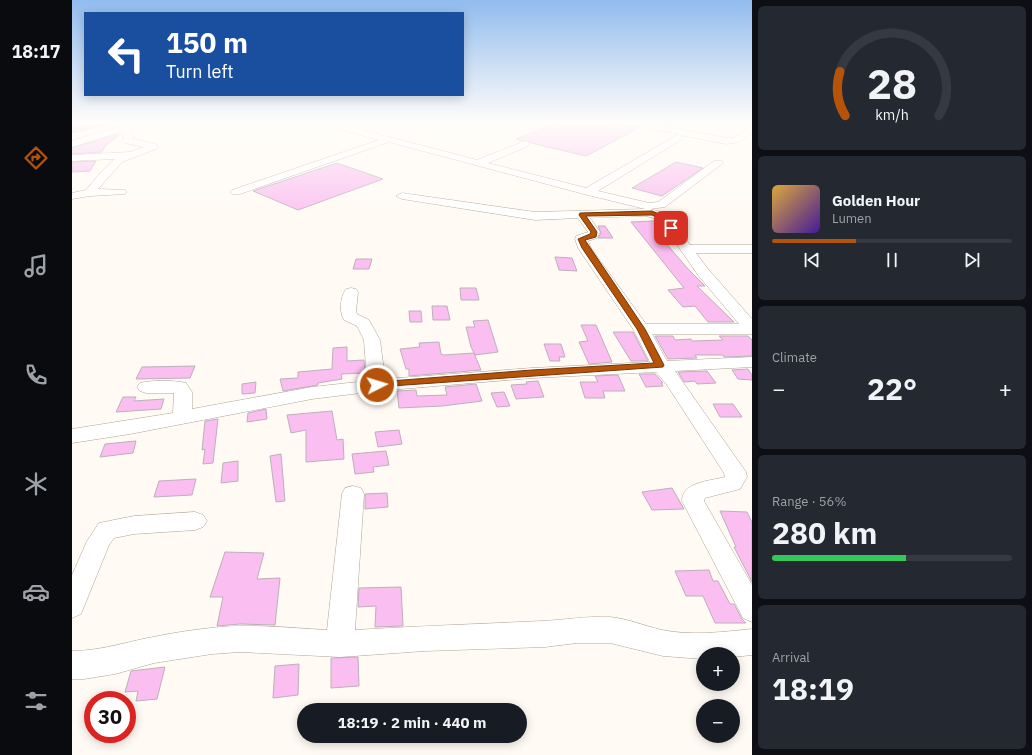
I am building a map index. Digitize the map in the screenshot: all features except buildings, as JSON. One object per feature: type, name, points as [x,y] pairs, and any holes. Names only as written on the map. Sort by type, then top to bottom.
[{"type":"street","points":[[72,158],[107,156]]},
{"type":"street","points":[[90,193],[105,174],[119,160],[129,156]]},
{"type":"street","points":[[236,192],[339,156]]},
{"type":"street","points":[[453,156],[588,192],[649,206],[661,205],[718,163]]},
{"type":"street","points":[[478,163],[495,156]]},
{"type":"street","points":[[588,192],[648,156]]},
{"type":"street","points":[[72,196],[90,193],[121,192]]},
{"type":"street","points":[[402,196],[527,215],[582,215],[647,212],[661,216],[688,249],[703,272],[752,329]]},
{"type":"street","points":[[609,196],[611,203],[629,213]]},
{"type":"street","points":[[582,215],[594,232],[593,235],[581,239],[585,248],[641,329],[660,365],[674,382],[735,472],[736,477],[732,483],[698,492],[693,496],[693,501],[752,610]]},
{"type":"street","points":[[688,249],[752,249]]},
{"type":"street","points":[[351,292],[348,312],[350,317],[363,323],[372,340],[377,385]]},
{"type":"street","points":[[641,329],[752,329]]},
{"type":"street","points":[[72,436],[130,427],[312,393],[377,385],[660,365],[752,362]]},
{"type":"street","points":[[146,387],[180,387],[183,392],[182,417]]},
{"type":"street","points":[[340,644],[353,494]]},
{"type":"street","points":[[72,606],[99,541],[107,530],[134,525],[195,521]]},
{"type":"street","points":[[72,665],[84,665],[115,660],[154,650],[212,641],[240,639],[340,644],[425,638],[546,634],[577,630],[610,630],[663,643],[688,646],[717,646],[752,642]]},
{"type":"route","points":[[377,385],[660,365],[641,329],[585,248],[581,239],[593,235],[594,232],[582,215],[647,212],[661,216],[671,228]]}]
